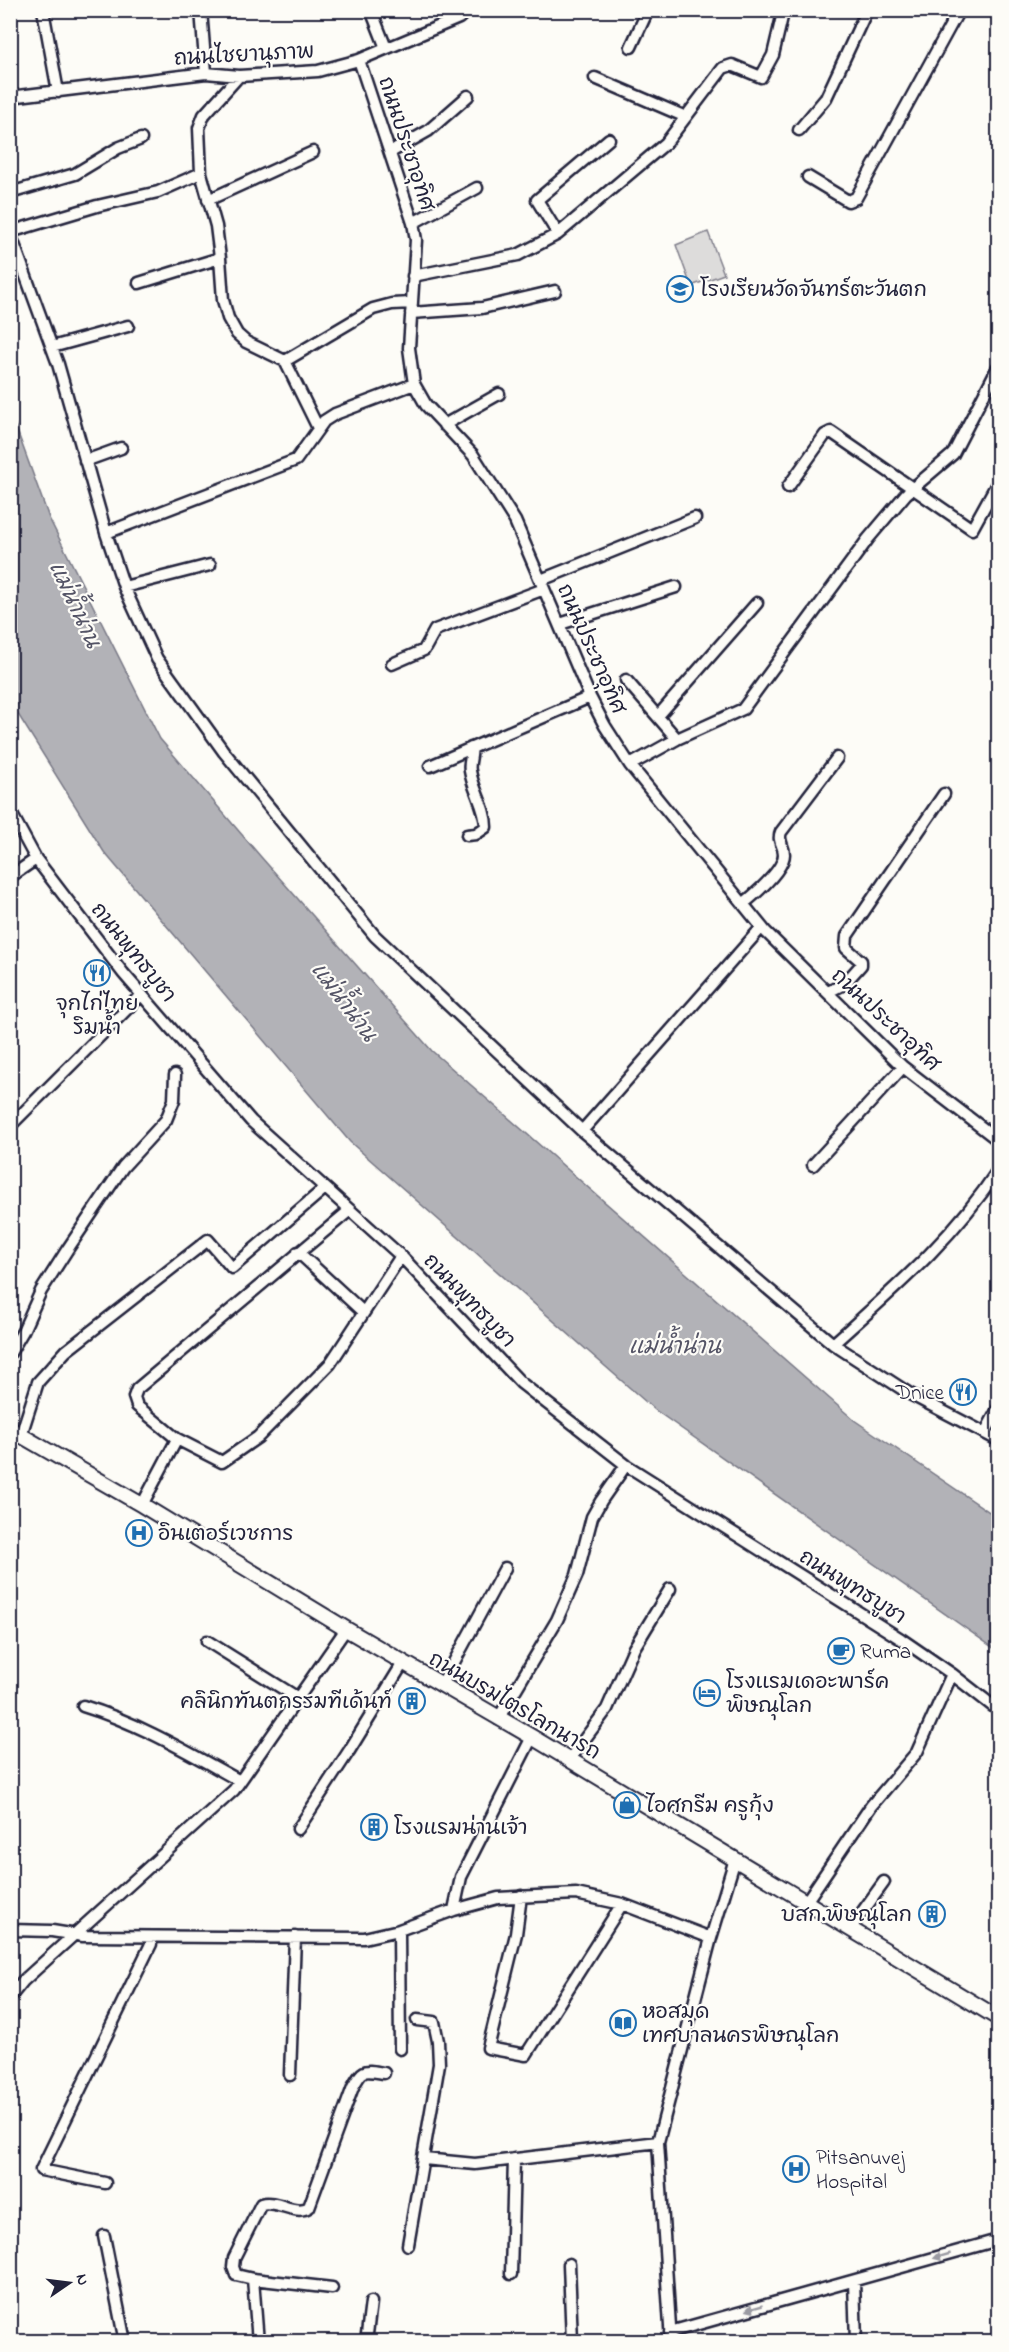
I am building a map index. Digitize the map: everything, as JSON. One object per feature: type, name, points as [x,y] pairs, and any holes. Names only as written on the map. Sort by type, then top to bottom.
[{"type":"main road","name":"ถนนบรมไตรโลกนารถ","points":[[16,1432],[142,1505],[441,1686],[532,1737],[999,2018]]},
{"type":"street","points":[[43,10],[58,92]]},
{"type":"street","points":[[201,10],[206,73]]},
{"type":"street","points":[[372,10],[386,48]]},
{"type":"street","name":"ถนนไชยานุภาพ","points":[[10,97],[206,73],[239,76],[318,71],[359,60],[459,18],[468,10]]},
{"type":"street","points":[[631,47],[648,10]]},
{"type":"street","points":[[413,276],[518,255],[558,234],[666,143],[723,68],[732,65],[761,77],[773,55],[782,17],[786,10]]},
{"type":"street","points":[[799,130],[826,98],[867,10]]},
{"type":"street","points":[[808,177],[848,201],[856,198],[958,10]]},
{"type":"street","name":"ถนนประชาอุทิศ","points":[[359,60],[391,152],[416,240],[409,348],[414,384],[426,405],[473,455],[515,521],[604,726],[630,765],[762,927],[903,1067],[999,1140]]},
{"type":"street","points":[[239,76],[204,115],[199,128],[201,173],[216,226],[223,300],[228,318],[237,334],[246,342],[285,361],[318,428]]},
{"type":"street","points":[[595,78],[686,117]]},
{"type":"street","points":[[391,152],[428,131],[468,96]]},
{"type":"street","points":[[10,193],[75,174],[118,148],[141,139]]},
{"type":"street","points":[[558,234],[537,200],[609,140]]},
{"type":"street","points":[[208,200],[313,152]]},
{"type":"street","points":[[201,173],[158,192],[97,206],[10,232],[52,346],[124,587],[157,659],[224,752],[375,936],[582,1131],[833,1344],[910,1394],[999,1440]]},
{"type":"street","points":[[413,223],[477,188]]},
{"type":"street","points":[[139,283],[220,258]]},
{"type":"street","points":[[285,361],[373,309],[392,304],[412,308],[482,308],[555,291]]},
{"type":"street","points":[[52,346],[128,326]]},
{"type":"street","points":[[630,765],[677,739],[743,709],[868,539],[912,488],[953,454],[999,367]]},
{"type":"street","points":[[106,533],[296,459],[324,421],[335,414],[414,384]]},
{"type":"street","points":[[444,425],[499,394]]},
{"type":"street","points":[[788,487],[825,435],[831,432],[972,529],[999,482]]},
{"type":"street","points":[[85,461],[121,448]]},
{"type":"street","points":[[392,664],[424,650],[435,630],[695,518]]},
{"type":"street","points":[[124,587],[210,565]]},
{"type":"street","points":[[560,624],[676,587]]},
{"type":"street","points":[[658,716],[757,603]]},
{"type":"street","points":[[626,680],[677,739]]},
{"type":"street","points":[[430,766],[590,697]]},
{"type":"street","points":[[467,835],[476,834],[486,827],[483,810],[469,768],[473,752],[471,748]]},
{"type":"street","points":[[743,904],[760,890],[781,863],[784,856],[779,838],[782,832],[837,758]]},
{"type":"street","points":[[828,992],[844,984],[861,965],[861,961],[846,948],[847,936],[944,794]]},
{"type":"street","name":"ถนนพุทธบูชา","points":[[12,818],[36,859],[141,995],[251,1121],[401,1256],[521,1383],[626,1465],[952,1674],[999,1710]]},
{"type":"street","points":[[10,877],[36,859]]},
{"type":"street","points":[[582,1131],[762,927]]},
{"type":"street","points":[[10,1126],[141,995]]},
{"type":"street","points":[[813,1165],[903,1067]]},
{"type":"street","points":[[10,1353],[41,1291],[67,1250],[123,1167],[166,1120],[174,1100],[175,1075]]},
{"type":"street","points":[[833,1344],[900,1285],[951,1233],[981,1197],[999,1170]]},
{"type":"street","points":[[16,1432],[38,1382],[66,1351],[208,1240],[232,1268],[326,1188]]},
{"type":"street","points":[[350,1210],[137,1389],[134,1397],[137,1406],[177,1439],[222,1462],[258,1437],[330,1364],[401,1256]]},
{"type":"street","points":[[298,1252],[363,1312]]},
{"type":"street","points":[[985,1433],[999,1409]]},
{"type":"street","points":[[142,1505],[177,1439]]},
{"type":"street","points":[[498,1719],[558,1620],[577,1575],[592,1517],[626,1465]]},
{"type":"street","points":[[441,1686],[505,1568]]},
{"type":"street","points":[[569,1760],[611,1701],[634,1648],[670,1589]]},
{"type":"street","points":[[10,1996],[23,1981],[234,1790],[346,1629]]},
{"type":"street","points":[[207,1641],[298,1698]]},
{"type":"street","points":[[298,1829],[403,1663]]},
{"type":"street","points":[[806,1902],[871,1806],[916,1752],[952,1674]]},
{"type":"street","points":[[83,1706],[113,1715],[141,1728],[240,1781]]},
{"type":"street","points":[[454,1910],[461,1877],[532,1737]]},
{"type":"street","points":[[735,1859],[711,1938],[658,2142],[671,2337],[854,2280],[999,2240]]},
{"type":"street","points":[[850,1929],[884,1882]]},
{"type":"street","points":[[10,1930],[52,1930],[74,1935],[151,1937],[364,1938],[399,1930],[454,1910],[498,1898],[576,1894],[622,1904],[711,1938]]},
{"type":"street","points":[[521,1896],[516,1934],[488,2048],[526,2055],[622,1904]]},
{"type":"street","points":[[399,1930],[400,2049]]},
{"type":"street","points":[[105,2183],[41,2170],[151,1944],[151,1937]]},
{"type":"street","points":[[290,2075],[295,1937]]},
{"type":"street","points":[[408,2245],[436,2093],[439,2051],[434,2022],[417,2020]]},
{"type":"street","points":[[332,2288],[236,2275],[233,2267],[234,2258],[261,2204],[267,2202],[301,2210],[309,2207],[360,2073],[367,2070],[384,2073]]},
{"type":"street","points":[[424,2159],[475,2164],[658,2142]]},
{"type":"street","points":[[511,2274],[514,2159]]},
{"type":"street","points":[[104,2236],[125,2342]]},
{"type":"street","points":[[569,2264],[572,2342]]},
{"type":"street","points":[[253,2279],[258,2342]]},
{"type":"street","points":[[854,2280],[856,2342]]},
{"type":"street","points":[[366,2342],[371,2302]]},
{"type":"shaded area","points":[[708,232],[724,274],[691,286],[676,245]]},
{"type":"water","name":"แม่น้ำน่าน","points":[[11,414],[49,518],[160,739],[432,1051],[854,1420],[998,1518],[998,1651],[655,1410],[350,1142],[104,852],[11,703]]},
{"type":"place","name":"โรงเรียนวัดจันทร์ตะวันตก","points":[[680,289]]},
{"type":"place","name":"จุกไก่ไทย ริมน้ำ","points":[[97,973]]},
{"type":"place","name":"Dnice","points":[[963,1392]]},
{"type":"place","name":"อินเตอร์เวชการ","points":[[139,1533]]},
{"type":"place","name":"Ruma","points":[[841,1651]]},
{"type":"place","name":"โรงแรมเดอะพาร์ค พิษณุโลก","points":[[707,1693]]},
{"type":"place","name":"คลินิกทันตกรรมทีเด้นท์","points":[[412,1701]]},
{"type":"place","name":"ไอศกรีม ครูกุ้ง","points":[[627,1805]]},
{"type":"place","name":"โรงแรมน่านเจ้า","points":[[374,1827]]},
{"type":"place","name":"บสก.พิษณุโลก","points":[[932,1914]]},
{"type":"place","name":"หอสมุด เทศบาลนครพิษณุโลก","points":[[623,2023]]},
{"type":"place","name":"Pitsanuvej Hospital","points":[[796,2169]]}]
